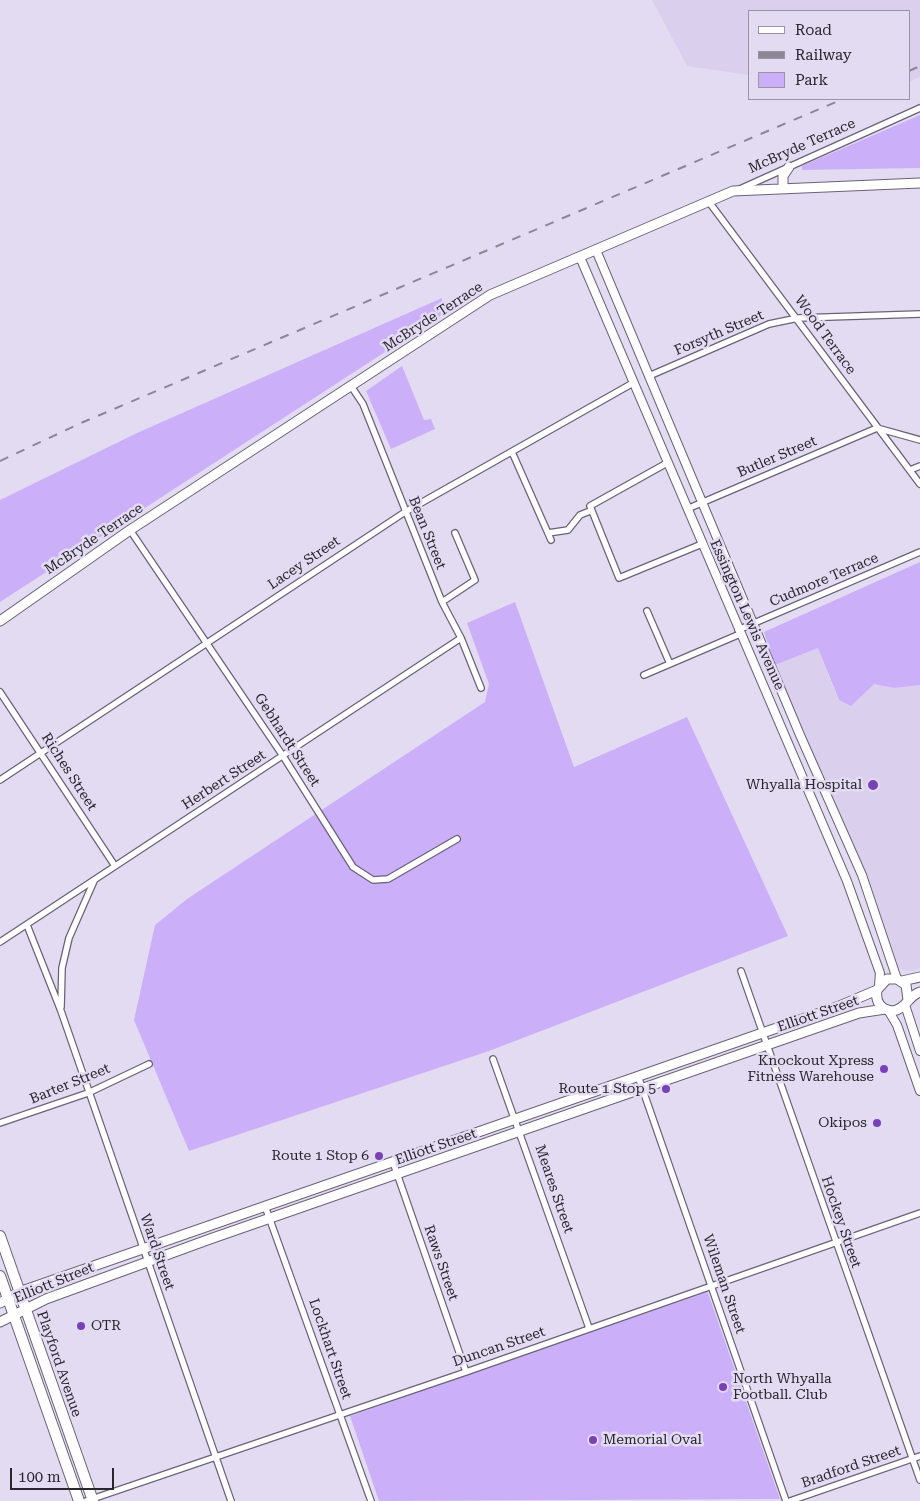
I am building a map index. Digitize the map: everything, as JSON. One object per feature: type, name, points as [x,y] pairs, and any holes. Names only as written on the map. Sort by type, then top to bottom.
[{"type":"highway","name":"Playford Avenue","points":[[0,1236],[90,1500]]},
{"type":"highway","name":"Playford Avenue","points":[[0,1276],[4,1301],[13,1314],[79,1501]]},
{"type":"highway","points":[[46,1408],[58,1403]]},
{"type":"main road","points":[[783,189],[783,176],[789,167]]},
{"type":"main road","points":[[733,191],[920,183]]},
{"type":"main road","name":"McBryde Terrace","points":[[0,621],[130,530],[490,295],[733,191]]},
{"type":"main road","points":[[920,977],[900,980],[887,979],[878,988],[877,1001],[886,1010],[897,1010],[920,992]]},
{"type":"main road","points":[[900,980],[908,990],[906,1003]]},
{"type":"main road","name":"Elliott Street","points":[[4,1301],[20,1292],[838,1007],[878,988]]},
{"type":"main road","name":"Elliott Street","points":[[0,1322],[25,1308],[271,1218],[859,1013],[886,1010]]},
{"type":"street","name":"McBryde Terrace","points":[[733,191],[920,108]]},
{"type":"street","name":"Wood Terrace","points":[[709,202],[798,318],[920,484]]},
{"type":"street","name":"Essington Lewis Avenue","points":[[596,250],[753,624],[862,874],[900,980]]},
{"type":"street","name":"Essington Lewis Avenue","points":[[580,257],[632,383],[847,881],[880,973],[878,988]]},
{"type":"street","name":"Forsyth Street","points":[[649,376],[769,324],[798,318],[920,314]]},
{"type":"street","points":[[632,383],[649,376]]},
{"type":"street","name":"Lacey Street","points":[[0,780],[405,512],[632,383]]},
{"type":"street","name":"Bean Street","points":[[351,386],[363,404],[442,602],[461,638],[481,688]]},
{"type":"street","points":[[877,428],[920,440]]},
{"type":"street","name":"Butler Street","points":[[687,509],[877,428]]},
{"type":"street","points":[[512,452],[551,540]]},
{"type":"street","points":[[667,462],[590,506],[590,511],[619,578],[702,544]]},
{"type":"street","points":[[910,470],[920,466]]},
{"type":"street","points":[[548,533],[568,530],[580,516],[590,511]]},
{"type":"street","name":"Gebhardt Street","points":[[130,530],[283,756],[353,867],[374,880],[388,879],[458,839]]},
{"type":"street","points":[[442,602],[476,580],[455,533]]},
{"type":"street","name":"Cudmore Terrace","points":[[644,676],[753,624],[920,552]]},
{"type":"street","points":[[647,611],[670,664]]},
{"type":"street","name":"Herbert Street","points":[[0,942],[461,638]]},
{"type":"street","name":"Riches Street","points":[[0,692],[115,866]]},
{"type":"street","name":"Ward Street","points":[[61,1011],[62,968],[69,938],[94,881]]},
{"type":"street","name":"Ward Street","points":[[27,925],[61,1011],[231,1501]]},
{"type":"street","name":"Hockey Street","points":[[741,970],[920,1480]]},
{"type":"street","points":[[906,1003],[920,1051]]},
{"type":"street","points":[[886,1010],[897,1025],[920,1091]]},
{"type":"street","name":"Meares Street","points":[[493,1059],[590,1328]]},
{"type":"street","name":"Barter Street","points":[[0,1123],[88,1093],[148,1064]]},
{"type":"street","name":"Wileman Street","points":[[638,1076],[786,1501]]},
{"type":"street","name":"Raws Street","points":[[393,1162],[466,1372]]},
{"type":"street","name":"Lockhart Street","points":[[265,1206],[271,1218],[371,1501]]},
{"type":"street","name":"Duncan Street","points":[[90,1500],[466,1372],[920,1213]]},
{"type":"street","name":"Bradford Street","points":[[790,1501],[920,1456]]},
{"type":"shaded area","points":[[652,0],[920,0],[920,77],[910,82],[910,10],[748,10],[748,75],[687,66]]},
{"type":"shaded area","name":"Whyalla Hospital","points":[[818,648],[838,700],[874,684],[894,688],[920,685],[920,968],[913,971],[901,970],[897,965],[860,863],[775,665]]},
{"type":"green space","points":[[920,115],[920,168],[802,170],[802,166]]},
{"type":"green space","points":[[442,298],[442,315],[0,602],[0,500],[137,433]]},
{"type":"green space","points":[[402,366],[424,420],[431,419],[435,429],[391,449],[366,391]]},
{"type":"green space","points":[[920,562],[920,685],[894,688],[874,684],[851,706],[839,700],[818,648],[775,665],[764,632]]},
{"type":"green space","points":[[515,602],[574,767],[687,717],[788,936],[489,1051],[189,1151],[134,1020],[155,925],[187,899],[485,702],[489,684],[467,623]]},
{"type":"green space","points":[[707,1290],[780,1499],[379,1501],[350,1416]]},
{"type":"railway","points":[[910,71],[920,66]]},
{"type":"railway","points":[[0,461],[81,423],[841,100]]},
{"type":"place","name":"Whyalla Hospital","points":[[873,785]]},
{"type":"place","name":"Knockout Xpress Fitness Warehouse","points":[[884,1069]]},
{"type":"place","name":"Route 1 Stop 5","points":[[666,1089]]},
{"type":"place","name":"Okipos","points":[[877,1123]]},
{"type":"place","name":"Route 1 Stop 6","points":[[379,1156]]},
{"type":"place","name":"OTR","points":[[81,1326]]},
{"type":"place","name":"North Whyalla Football. Club","points":[[723,1387]]},
{"type":"place","name":"Memorial Oval","points":[[593,1440]]}]
